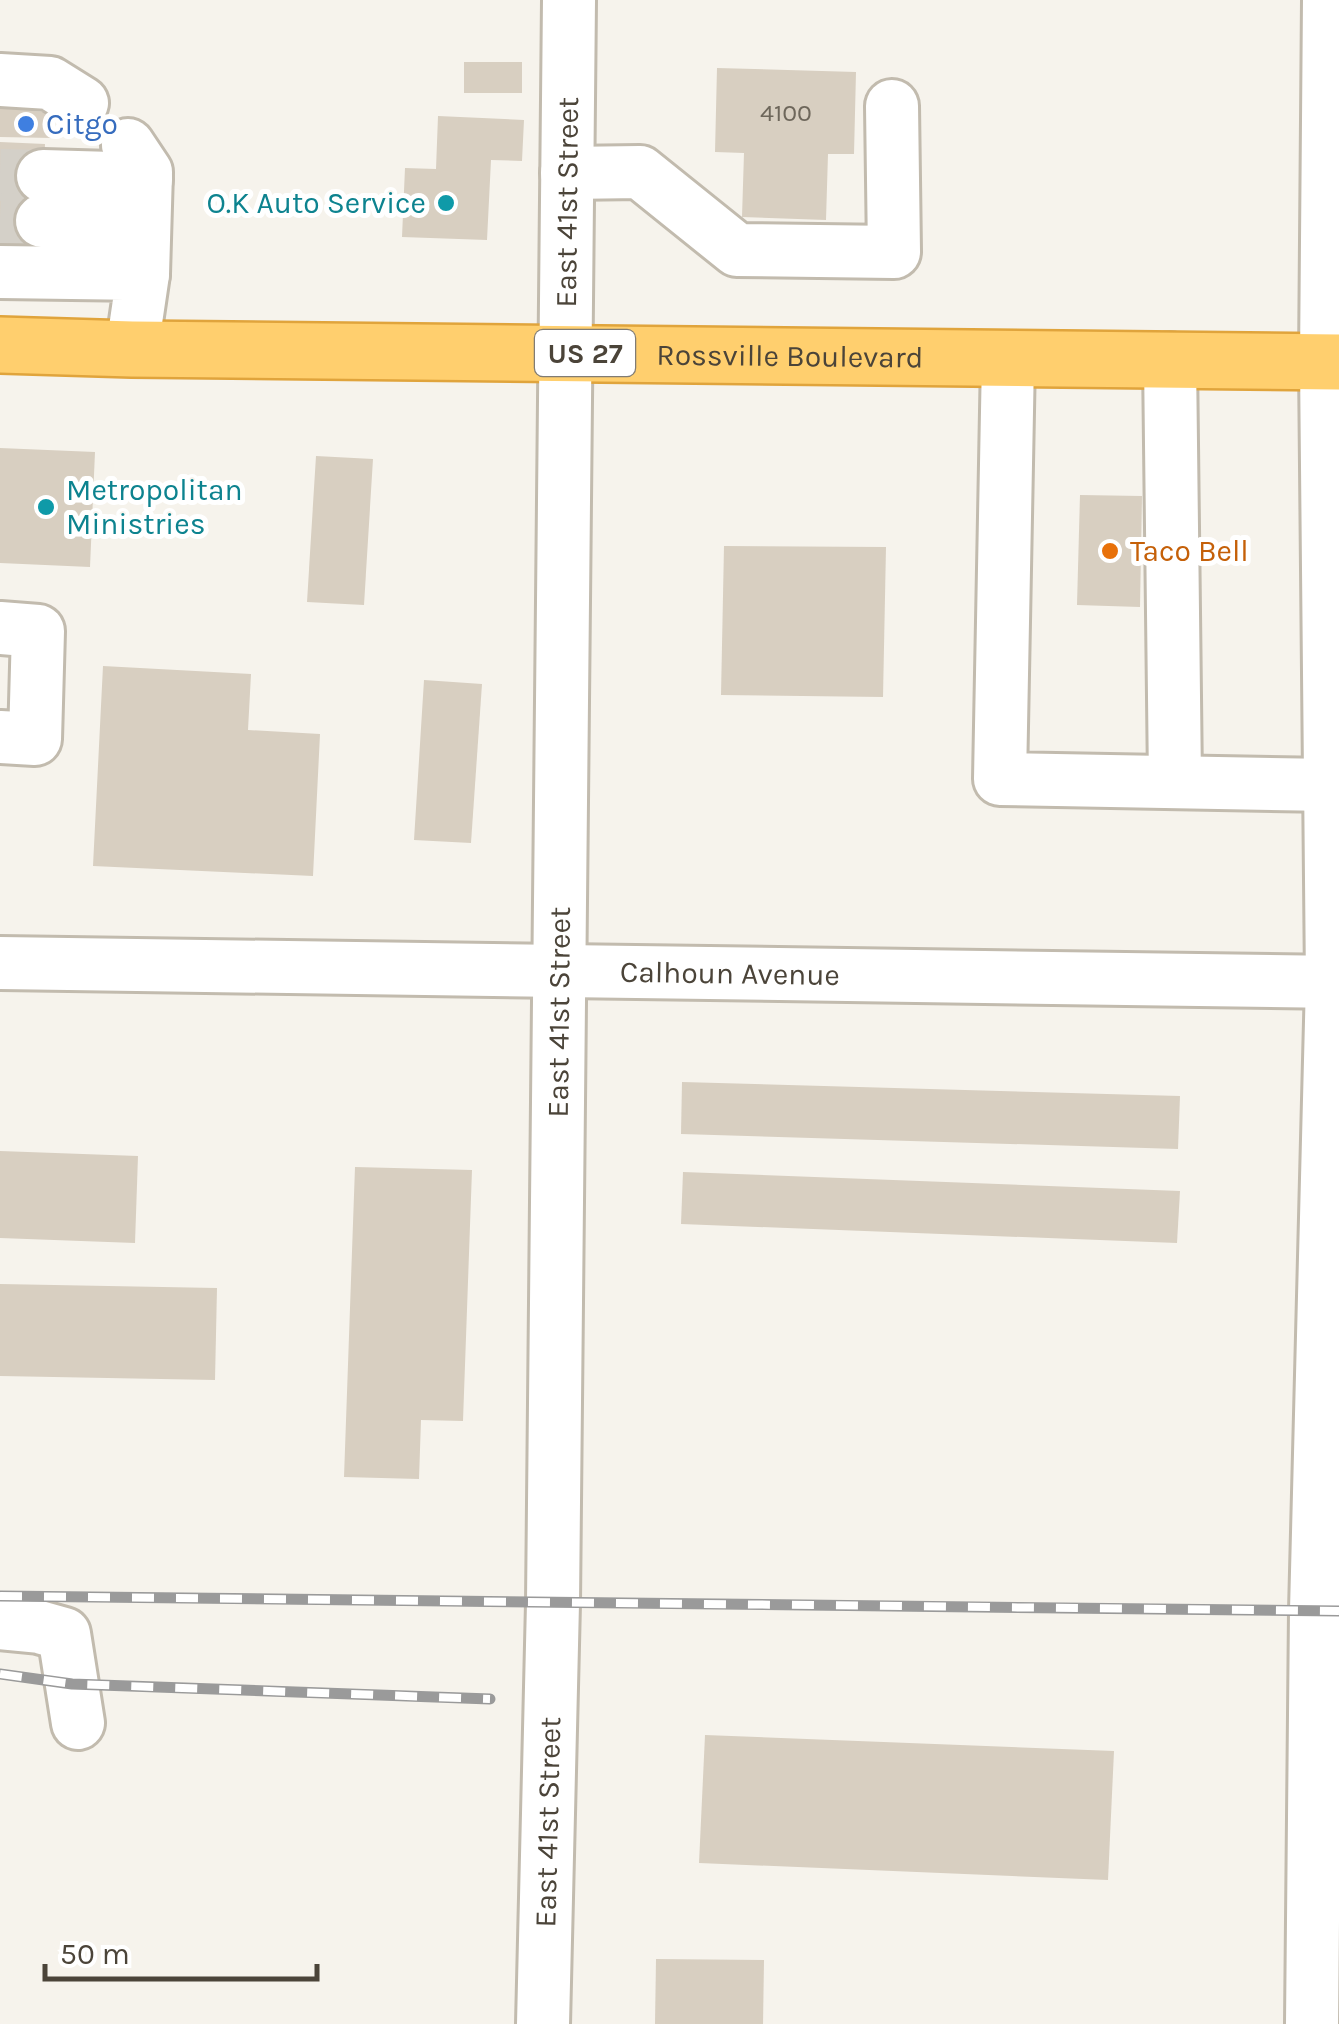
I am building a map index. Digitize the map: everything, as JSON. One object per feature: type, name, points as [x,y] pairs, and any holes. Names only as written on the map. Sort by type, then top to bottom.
[{"type":"highway","name":"Rossville Boulevard","points":[[0,344],[132,349],[1332,362]]},
{"type":"street","name":"East 41st Street","points":[[544,2024],[553,1603],[569,0]]},
{"type":"street","points":[[1312,2024],[1316,1611],[1335,982],[1330,785],[1333,176],[1329,0]]},
{"type":"street","points":[[0,80],[50,83],[82,103]]},
{"type":"street","points":[[567,173],[640,172],[737,250],[894,252],[892,106]]},
{"type":"street","points":[[42,199],[140,206]]},
{"type":"street","points":[[0,272],[140,206]]},
{"type":"street","points":[[132,349],[140,206]]},
{"type":"street","points":[[1008,358],[1000,779],[1330,785]]},
{"type":"street","points":[[1170,360],[1174,781]]},
{"type":"street","points":[[1000,732],[1046,753],[1130,758],[1148,718],[1150,534],[1172,502]]},
{"type":"street","points":[[0,628],[38,630],[36,739],[0,737]]},
{"type":"street","name":"Calhoun Avenue","points":[[0,963],[1335,982]]},
{"type":"street","points":[[0,1623],[64,1634],[78,1723]]},
{"type":"building","points":[[464,62],[522,62],[522,93],[464,93]]},
{"type":"building","points":[[717,68],[856,72],[854,154],[828,154],[826,220],[742,217],[744,153],[715,152]]},
{"type":"building","name":"Citgo","points":[[0,91],[32,92],[33,111],[51,112],[52,138],[0,137]]},
{"type":"building","name":"O.K Auto Service","points":[[438,116],[524,120],[522,161],[491,160],[487,240],[402,237],[405,168],[436,169]]},
{"type":"building","name":"Citgo","points":[[0,142],[45,144],[41,240],[0,238]]},
{"type":"building","name":"Metropolitan Ministries","points":[[0,448],[95,452],[90,567],[0,563]]},
{"type":"building","points":[[316,456],[373,459],[364,605],[307,602]]},
{"type":"building","name":"Taco Bell","points":[[1080,495],[1142,496],[1140,607],[1077,605]]},
{"type":"building","points":[[724,546],[886,547],[883,697],[721,695]]},
{"type":"building","points":[[103,666],[251,674],[248,730],[320,734],[313,876],[93,866]]},
{"type":"building","points":[[424,680],[482,684],[471,843],[414,840]]},
{"type":"building","points":[[682,1082],[1180,1096],[1178,1149],[681,1134]]},
{"type":"building","points":[[0,1151],[138,1156],[135,1243],[0,1238]]},
{"type":"building","points":[[355,1167],[472,1170],[463,1421],[421,1420],[419,1479],[344,1477]]},
{"type":"building","points":[[683,1172],[1180,1191],[1177,1243],[681,1224]]},
{"type":"building","points":[[0,1284],[217,1288],[215,1380],[0,1376]]},
{"type":"building","points":[[705,1735],[1114,1751],[1108,1880],[699,1863]]},
{"type":"building","points":[[656,1959],[764,1960],[763,2024],[655,2024]]},
{"type":"tunnel","points":[[0,175],[43,176]]},
{"type":"tunnel","points":[[0,219],[42,221]]},
{"type":"railway","points":[[0,1596],[1339,1611]]},
{"type":"railway","points":[[0,1674],[72,1684],[490,1699]]},
{"type":"place","name":"Citgo","points":[[26,124]]},
{"type":"place","name":"O.K Auto Service","points":[[446,203]]},
{"type":"place","name":"Metropolitan Ministries","points":[[46,507]]},
{"type":"place","name":"Taco Bell","points":[[1110,551]]}]
